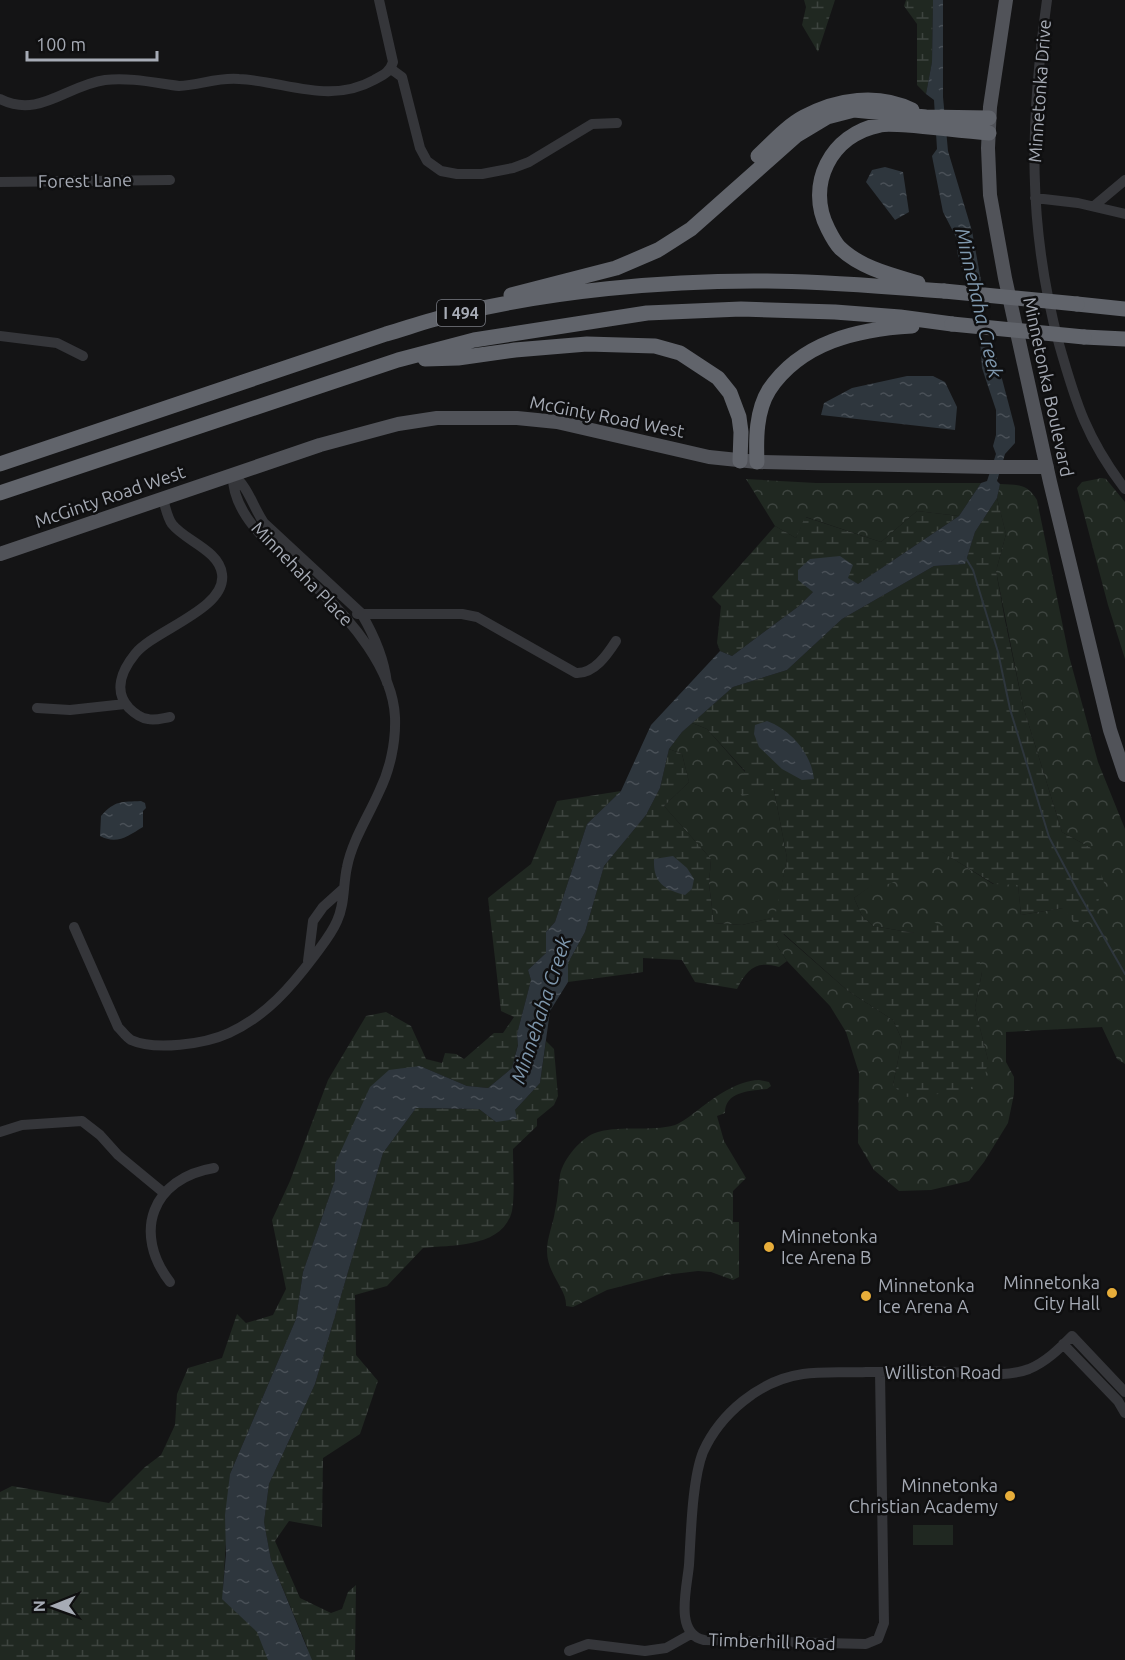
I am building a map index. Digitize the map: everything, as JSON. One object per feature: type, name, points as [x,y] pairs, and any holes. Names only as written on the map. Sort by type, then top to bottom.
[{"type":"highway","points":[[485,307],[513,294],[590,275],[632,261],[675,241],[797,135],[827,117],[854,110],[926,117],[990,118]]},
{"type":"highway","points":[[944,291],[880,272],[862,264],[840,248],[820,213],[819,186],[832,153],[839,145],[860,131],[882,124],[989,133]]},
{"type":"highway","name":"I 494","points":[[0,464],[448,315],[575,293],[704,282],[767,281],[944,291],[1125,309]]},
{"type":"highway","name":"I 494","points":[[0,493],[398,360],[474,340],[647,313],[741,309],[835,312],[1084,337],[1125,339]]},
{"type":"highway","points":[[757,462],[756,437],[760,413],[768,392],[796,361],[833,340],[856,332],[880,328],[952,324]]},
{"type":"highway","points":[[398,360],[458,358],[515,350],[587,344],[655,346],[680,353],[718,378],[730,393],[739,417],[740,461]]},
{"type":"main road","name":"Minnetonka Boulevard","points":[[1006,0],[990,118],[990,195],[997,238],[1047,467],[1110,730],[1125,775]]},
{"type":"main road","name":"McGinty Road West","points":[[0,554],[320,445],[398,424],[437,418],[517,418],[557,422],[669,448],[740,461],[989,468],[1047,467]]},
{"type":"street","points":[[0,99],[11,104],[31,106],[93,82],[106,80],[179,86],[237,78],[306,91],[329,93],[349,90],[386,74],[391,69],[393,62],[379,0]]},
{"type":"street","name":"Minnetonka Drive","points":[[1047,0],[1035,107],[1035,198],[1042,264],[1053,322],[1079,411],[1091,438],[1125,489]]},
{"type":"street","points":[[391,69],[402,77],[420,148],[427,161],[441,171],[457,174],[482,174],[513,168],[530,162],[592,124],[617,123]]},
{"type":"street","name":"Forest Lane","points":[[0,182],[170,180]]},
{"type":"street","points":[[1095,206],[1125,180]]},
{"type":"street","points":[[1035,198],[1095,206],[1125,214]]},
{"type":"street","points":[[0,336],[57,343],[83,356]]},
{"type":"street","name":"Minnehaha Place","points":[[233,475],[243,483],[253,508],[264,523],[361,613],[372,631],[385,664],[387,682]]},
{"type":"street","name":"Minnehaha Place","points":[[74,927],[118,1027],[129,1039],[146,1044],[188,1044],[224,1036],[274,1003],[308,964],[337,921],[342,908],[346,867],[353,846],[380,791],[391,758],[395,718],[393,698],[387,682],[362,638],[320,590],[257,531],[241,507],[232,486],[233,475]]},
{"type":"street","points":[[163,498],[170,522],[211,555],[223,575],[216,595],[202,609],[142,645],[127,665],[120,684],[125,704],[134,714],[146,720],[170,717]]},
{"type":"street","points":[[345,618],[361,613],[477,616],[576,673],[584,674],[606,657],[616,641]]},
{"type":"street","points":[[37,708],[70,710],[125,704]]},
{"type":"street","points":[[308,964],[313,921],[323,907],[343,889]]},
{"type":"street","points":[[0,1132],[22,1125],[82,1121],[164,1193]]},
{"type":"street","points":[[170,1282],[154,1256],[151,1226],[155,1211],[164,1193],[184,1176],[198,1170],[214,1168]]},
{"type":"street","name":"Williston Road","points":[[814,1373],[1000,1374],[1018,1372],[1039,1364],[1072,1336],[1125,1392]]},
{"type":"street","points":[[1063,1344],[1118,1401],[1125,1413]]},
{"type":"street","name":"Timberhill Road","points":[[814,1373],[783,1379],[749,1397],[727,1417],[713,1434],[703,1454],[694,1500],[686,1608],[687,1628],[699,1639],[866,1644],[878,1639],[884,1623],[880,1372]]},
{"type":"street","points":[[569,1651],[588,1644],[645,1651],[666,1648],[691,1634]]},
{"type":"green space","points":[[804,0],[835,0],[818,52],[802,25],[806,7]]},
{"type":"green space","points":[[906,0],[933,0],[932,62],[926,94],[917,85],[917,24],[904,6]]},
{"type":"green space","points":[[746,479],[816,483],[981,483],[959,516],[917,511],[881,542],[806,517],[796,538],[775,526]]},
{"type":"green space","points":[[1106,479],[1125,502],[1125,659],[1077,488],[1082,482]]},
{"type":"green space","points":[[1000,484],[1026,488],[1037,500],[1069,656],[1098,762],[1125,829],[1125,1064],[1117,1059],[1102,1027],[1006,1032],[1006,1062],[1014,1077],[1014,1094],[1008,1123],[984,1162],[969,1181],[931,1190],[899,1191],[874,1170],[858,1143],[859,1073],[846,1032],[830,1006],[787,961],[776,944],[783,934],[848,991],[893,1020],[902,1040],[893,1085],[988,1060],[975,1008],[982,972],[914,933],[873,926],[862,916],[854,898],[880,879],[941,851],[993,884],[1018,884],[1021,915],[1063,908],[1091,848],[1062,832],[1023,706],[996,571],[1006,534],[997,498]]},
{"type":"green space","points":[[997,498],[1006,534],[996,571],[1023,706],[1062,832],[1091,848],[1104,882],[1093,919],[1077,927],[1063,908],[1021,915],[1018,885],[994,884],[942,852],[930,866],[889,884],[880,880],[854,898],[862,916],[873,926],[914,933],[933,922],[975,939],[982,972],[975,1008],[988,1060],[984,1081],[961,1092],[905,1097],[893,1085],[902,1040],[893,1020],[848,991],[784,934],[776,944],[787,961],[779,967],[764,965],[753,968],[737,989],[695,982],[682,960],[643,958],[643,972],[568,982],[568,963],[585,932],[604,866],[646,815],[660,788],[669,749],[682,754],[689,782],[664,806],[711,859],[709,884],[714,923],[742,925],[775,917],[787,858],[774,790],[742,796],[736,788],[745,771],[707,729],[692,723],[733,687],[787,670],[842,619],[934,566],[965,564],[975,532]]},
{"type":"green space","points":[[917,511],[959,516],[858,584],[848,579],[813,592],[799,606],[732,656],[720,651],[717,643],[721,606],[712,597],[775,526],[796,538],[805,517],[881,542]]},
{"type":"green space","points":[[692,723],[707,729],[745,772],[774,790],[787,858],[776,917],[742,925],[714,923],[709,884],[711,859],[664,806],[689,782],[682,754],[669,749]]},
{"type":"green space","points":[[621,791],[587,824],[555,922],[546,932],[546,953],[528,970],[531,980],[517,1034],[518,1044],[512,1068],[488,1088],[467,1086],[420,1066],[335,1164],[335,1180],[303,1272],[296,1319],[230,1474],[223,1590],[308,1649],[271,1560],[264,1522],[269,1484],[315,1384],[383,1153],[416,1108],[479,1109],[496,1122],[515,1110],[540,1083],[546,1041],[554,1049],[558,1096],[554,1105],[537,1119],[537,1126],[513,1149],[513,1205],[507,1223],[499,1232],[475,1242],[423,1248],[387,1286],[355,1295],[356,1355],[378,1381],[360,1434],[323,1458],[322,1527],[289,1521],[275,1541],[300,1598],[331,1613],[342,1609],[348,1592],[356,1585],[355,1660],[0,1660],[0,1492],[12,1486],[109,1503],[145,1467],[161,1455],[175,1425],[177,1394],[188,1368],[222,1358],[237,1314],[246,1323],[273,1315],[286,1289],[272,1220],[290,1181],[328,1080],[366,1016],[386,1012],[411,1026],[426,1059],[442,1063],[445,1053],[456,1054],[464,1059],[494,1033],[503,1033],[514,1017],[501,1011],[488,898],[531,864],[557,801]]},
{"type":"green space","points":[[759,1080],[769,1082],[771,1086],[767,1089],[734,1096],[729,1100],[725,1113],[717,1116],[724,1141],[746,1178],[733,1191],[733,1222],[739,1222],[739,1277],[733,1280],[711,1272],[698,1271],[665,1275],[607,1290],[573,1307],[566,1306],[563,1293],[550,1267],[547,1246],[560,1175],[574,1149],[586,1138],[598,1132],[675,1125],[726,1090],[742,1083]]},
{"type":"green space","points":[[913,1525],[953,1525],[953,1545],[913,1545]]},
{"type":"water","name":"Minnehaha Creek","points":[[933,0],[943,0],[943,97],[948,151],[972,231],[992,341],[1015,428],[1015,443],[1005,454],[997,481],[1000,484],[997,498],[975,532],[965,564],[934,566],[842,619],[787,670],[733,687],[682,732],[669,749],[660,788],[646,815],[604,866],[585,932],[568,963],[568,982],[550,1011],[540,1083],[515,1110],[517,1119],[496,1122],[479,1109],[416,1108],[383,1153],[315,1384],[269,1484],[264,1522],[271,1560],[312,1660],[268,1660],[257,1632],[222,1599],[226,1554],[225,1515],[230,1474],[296,1319],[303,1272],[335,1180],[335,1164],[370,1087],[389,1070],[420,1066],[467,1086],[488,1088],[512,1068],[518,1045],[517,1034],[531,980],[528,970],[546,953],[546,932],[555,922],[587,824],[621,791],[651,725],[720,651],[732,656],[799,606],[813,592],[798,580],[798,570],[810,559],[840,556],[853,565],[848,578],[858,584],[959,516],[981,483],[987,481],[996,454],[993,446],[996,435],[996,410],[982,368],[980,340],[957,252],[957,239],[943,212],[932,156],[937,149],[934,100],[926,94],[932,62]]},
{"type":"water","points":[[885,167],[903,172],[909,212],[895,220],[866,182],[872,170]]},
{"type":"water","points":[[907,376],[933,376],[945,382],[957,407],[955,430],[821,415],[824,403],[852,388]]},
{"type":"water","points":[[767,721],[792,736],[809,760],[814,779],[802,780],[782,769],[759,747],[754,734],[755,725]]},
{"type":"water","points":[[141,801],[145,803],[146,808],[143,811],[143,827],[117,839],[106,839],[100,836],[101,816],[110,807],[119,803]]},
{"type":"water","points":[[673,856],[687,868],[694,879],[692,889],[685,895],[661,884],[655,874],[654,859]]},
{"type":"pier","points":[[963,280],[984,282],[995,341],[977,339]]},
{"type":"waterway","points":[[965,557],[973,570],[998,652],[1010,709],[1049,837],[1125,974]]},
{"type":"place","name":"Minnetonka Ice Arena B","points":[[769,1247]]},
{"type":"place","name":"Minnetonka City Hall","points":[[1112,1293]]},
{"type":"place","name":"Minnetonka Ice Arena A","points":[[866,1296]]},
{"type":"place","name":"Minnetonka Christian Academy","points":[[1010,1496]]}]
